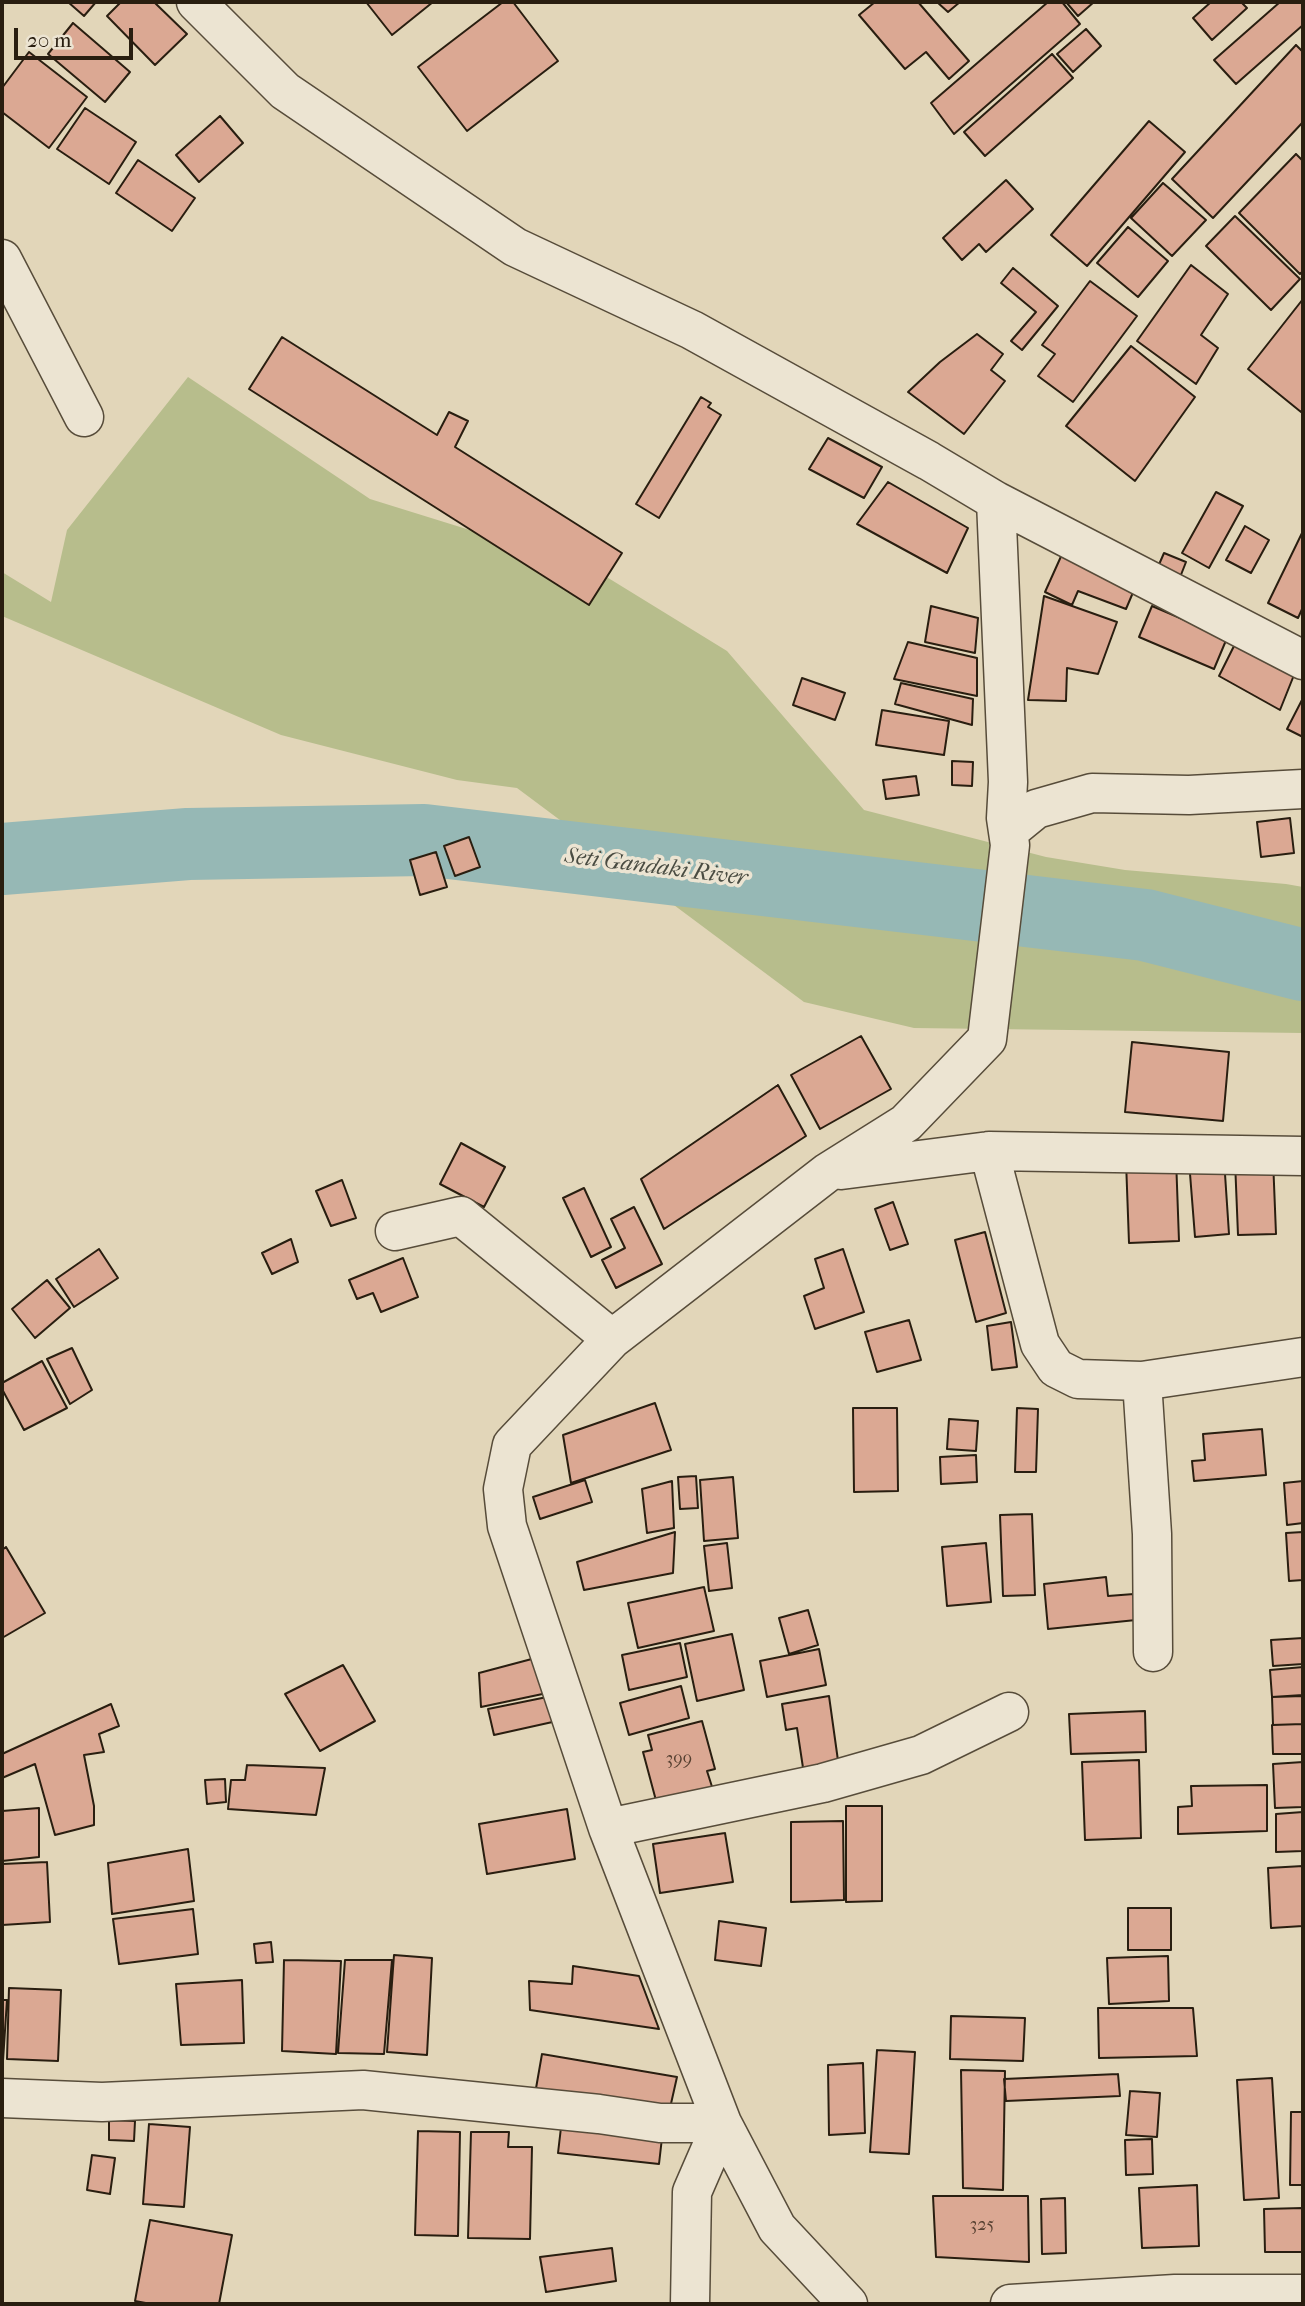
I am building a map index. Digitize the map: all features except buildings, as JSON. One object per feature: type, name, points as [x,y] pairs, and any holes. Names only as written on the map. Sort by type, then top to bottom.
[{"type":"street","points":[[196,2],[285,91],[515,247],[692,330],[996,501],[1303,660]]},
{"type":"street","points":[[2,259],[84,417]]},
{"type":"street","points":[[848,2304],[777,2228],[722,2123],[608,1828],[506,1526],[503,1489],[512,1445],[612,1339],[828,1171],[906,1123],[987,1039],[1009,838],[1006,818],[1008,782],[996,501]]},
{"type":"street","points":[[1009,838],[1036,809],[1092,793],[1189,795],[1303,789]]},
{"type":"street","points":[[828,1171],[989,1151],[1303,1156]]},
{"type":"street","points":[[989,1151],[1040,1344],[1056,1368],[1078,1379],[1142,1381],[1303,1357]]},
{"type":"street","points":[[395,1231],[461,1216],[612,1339]]},
{"type":"street","points":[[1142,1381],[1152,1534],[1153,1652]]},
{"type":"street","points":[[608,1828],[823,1783],[922,1755],[1009,1712]]},
{"type":"street","points":[[2,2098],[102,2102],[363,2090],[599,2114],[660,2123],[722,2123]]},
{"type":"street","points":[[690,2304],[692,2192],[722,2123]]},
{"type":"street","points":[[1010,2304],[1303,2294]]},
{"type":"green space","points":[[188,377],[370,499],[592,568],[727,651],[864,810],[1046,857],[1125,870],[1303,887],[1303,1033],[914,1028],[804,1002],[517,788],[457,780],[281,735],[2,616],[2,572],[51,602],[67,530]]},
{"type":"waterway","name":"Seti Gandaki River","points":[[2,859],[188,844],[424,840],[1145,925],[1303,965]]}]
